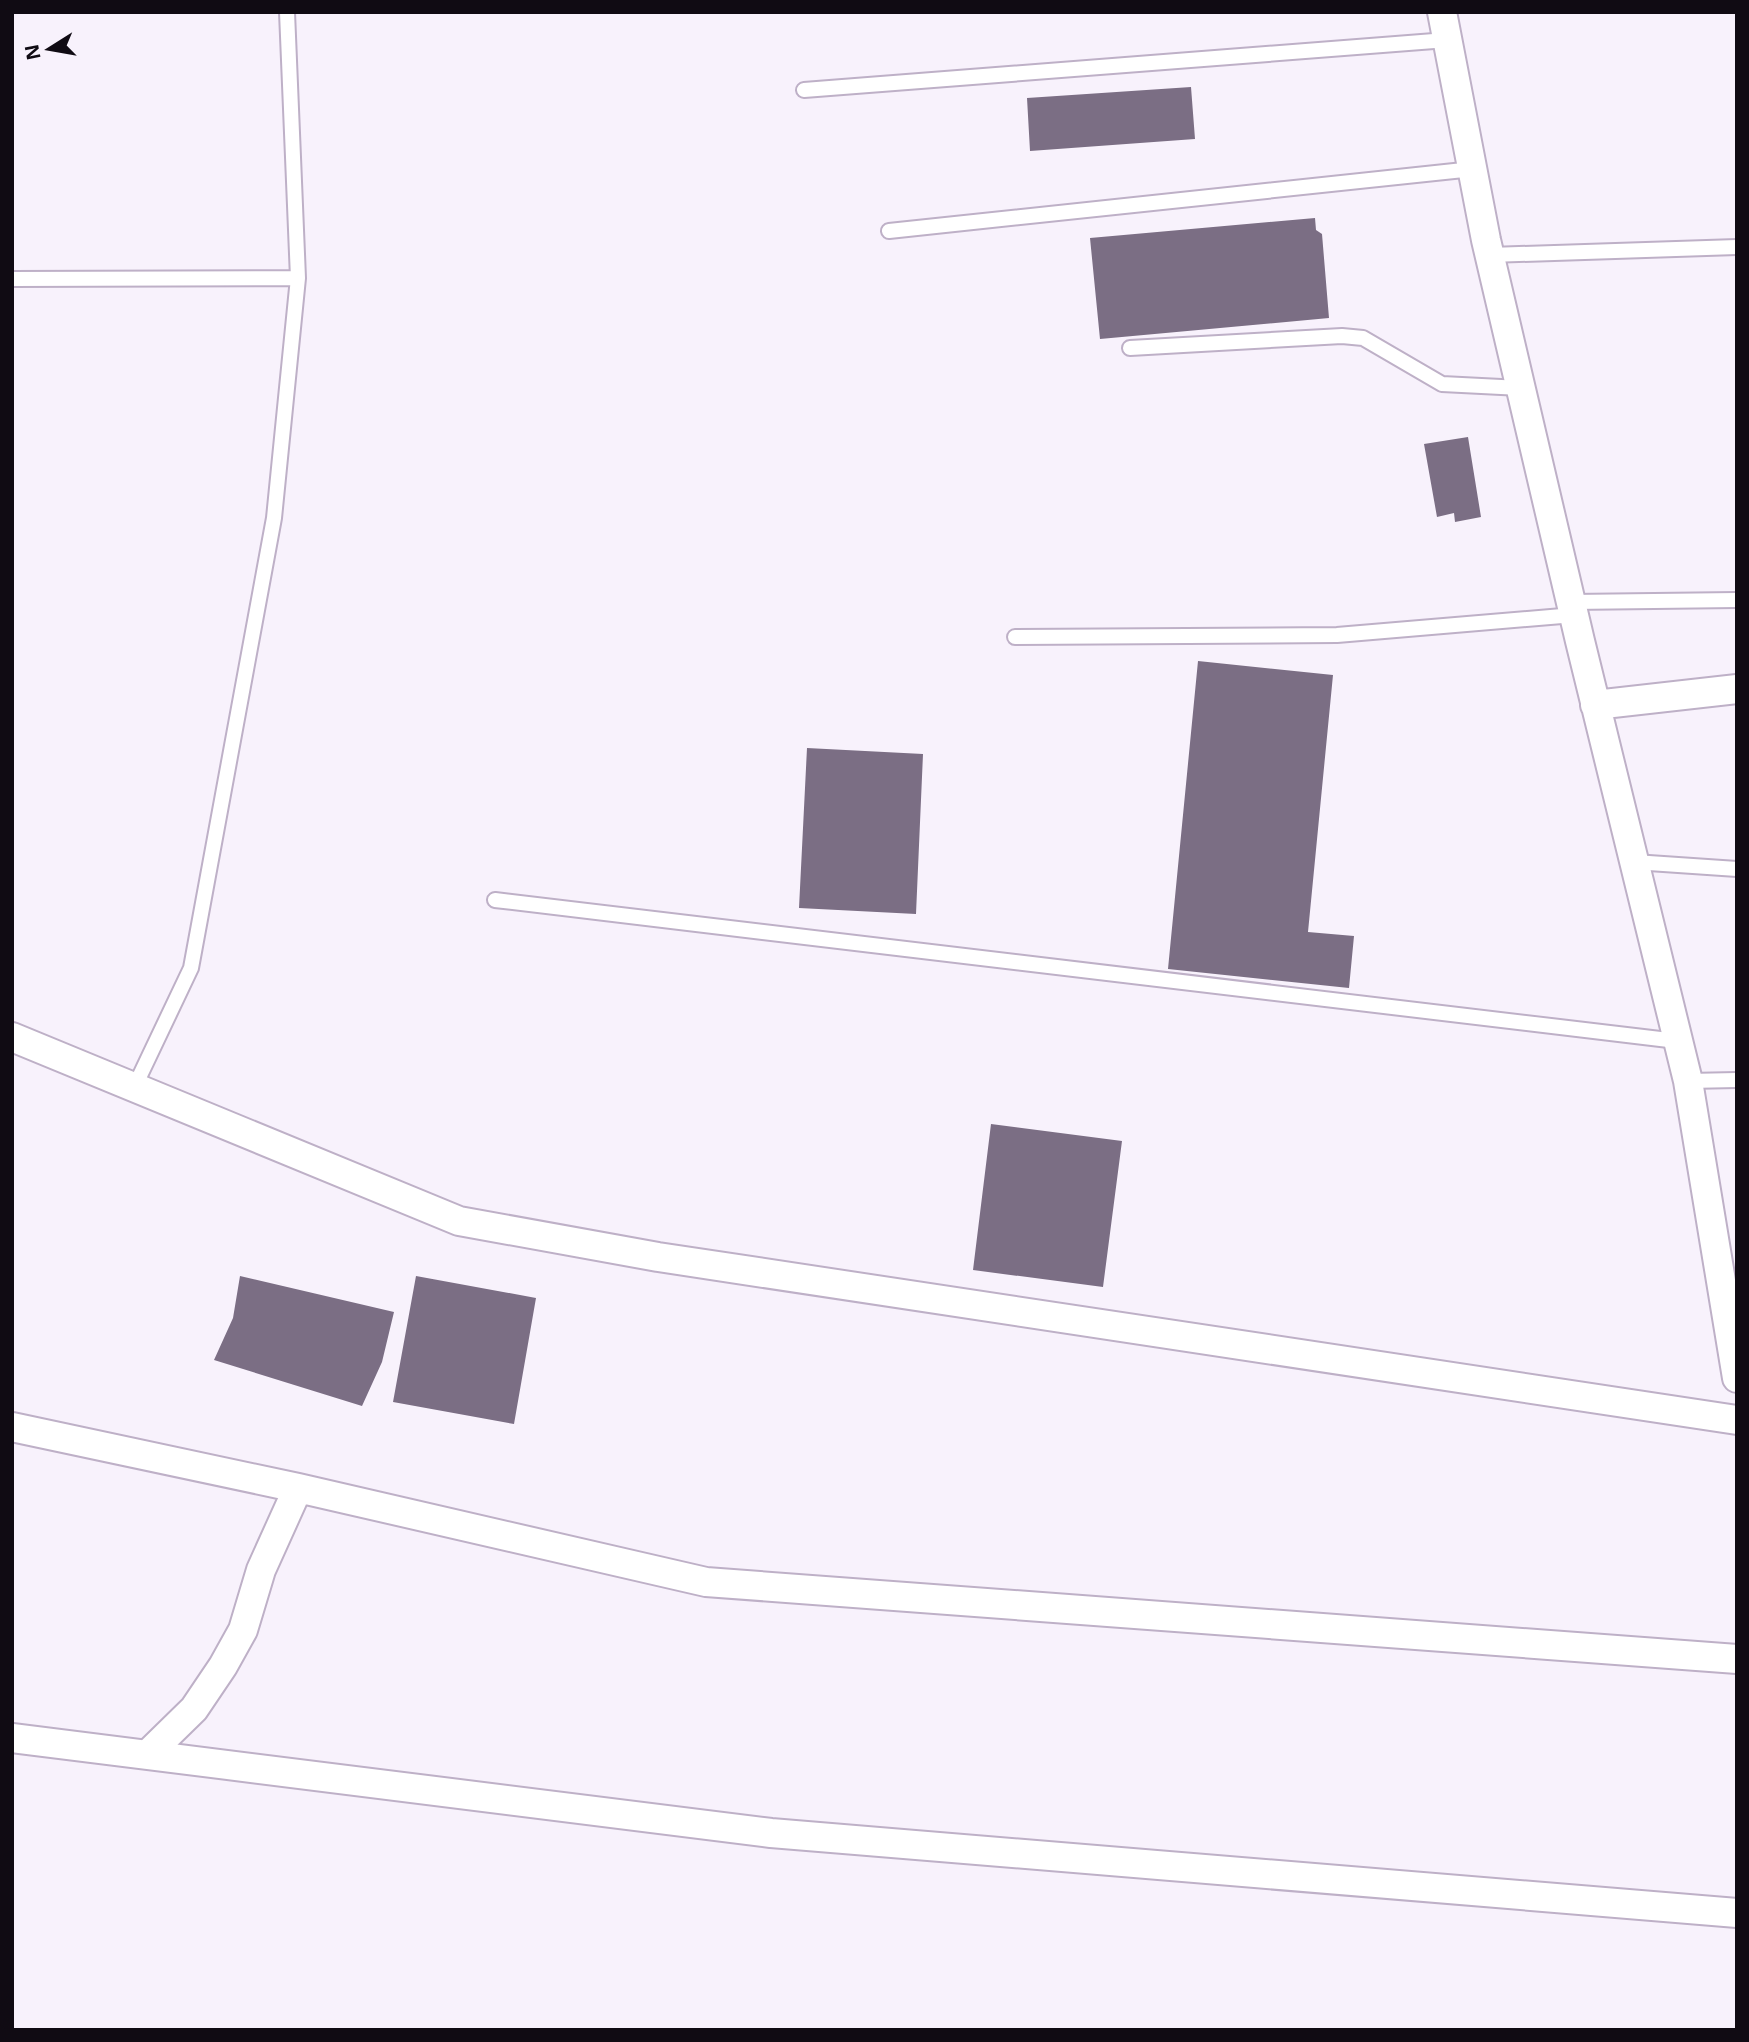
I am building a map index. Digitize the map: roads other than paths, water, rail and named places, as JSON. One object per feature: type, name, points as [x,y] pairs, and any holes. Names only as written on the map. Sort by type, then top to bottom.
[{"type":"street","points":[[1442,12],[1490,255],[1595,705],[1688,1081],[1737,1378]]},
{"type":"street","points":[[1595,705],[1737,689]]},
{"type":"street","points":[[12,1037],[459,1220],[658,1257],[1737,1420]]},
{"type":"street","points":[[12,1427],[298,1488],[706,1582],[1737,1659]]},
{"type":"street","points":[[149,1753],[194,1709],[223,1666],[243,1630],[261,1570],[298,1488]]},
{"type":"street","points":[[12,1738],[149,1753],[771,1833],[1737,1913]]},
{"type":"lane","points":[[135,1086],[191,968],[274,518],[298,278],[287,12]]},
{"type":"lane","points":[[804,90],[1447,40]]},
{"type":"lane","points":[[889,231],[1472,169]]},
{"type":"lane","points":[[1490,255],[1737,247]]},
{"type":"lane","points":[[12,279],[298,278]]},
{"type":"lane","points":[[1130,348],[1342,336],[1363,338],[1443,384],[1521,388]]},
{"type":"lane","points":[[1015,636],[1337,635],[1572,608],[1737,600]]},
{"type":"lane","points":[[1634,862],[1737,869]]},
{"type":"lane","points":[[495,900],[1677,1041]]},
{"type":"lane","points":[[1688,1081],[1737,1080]]}]
